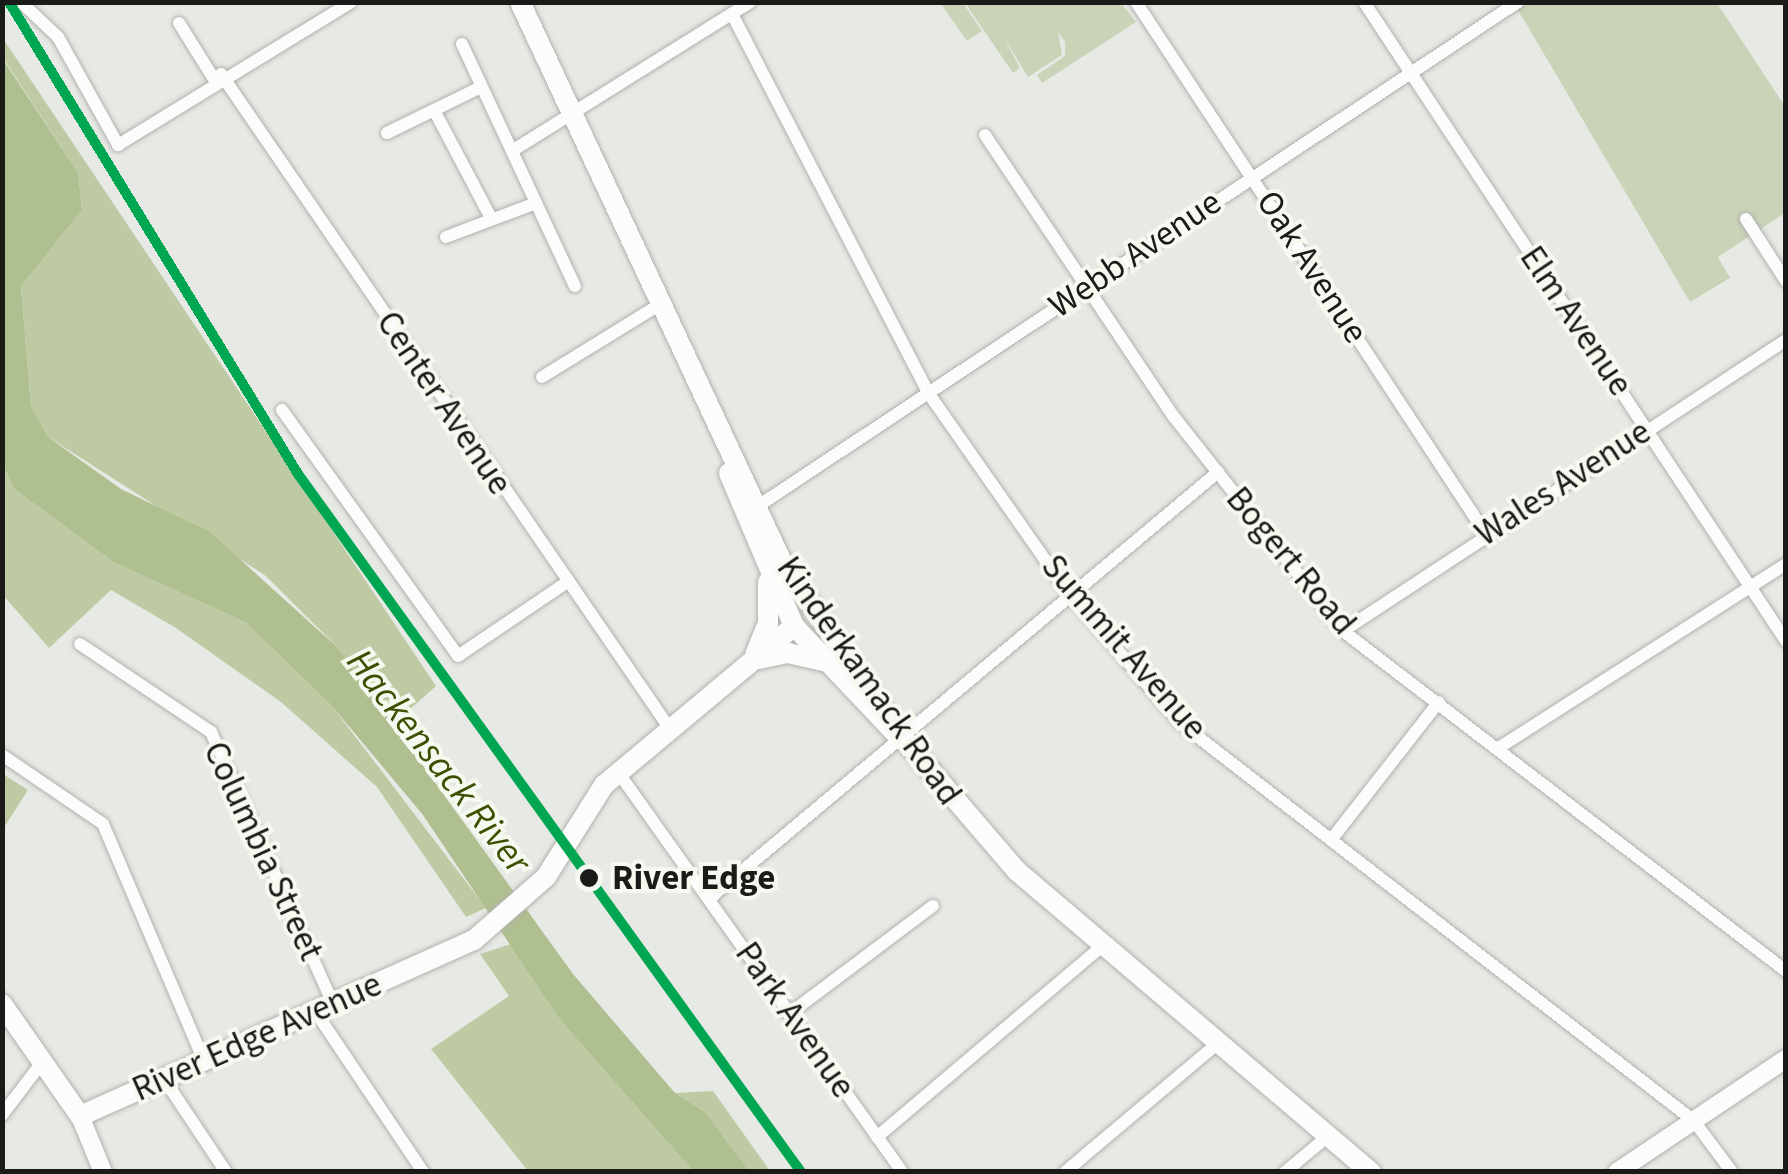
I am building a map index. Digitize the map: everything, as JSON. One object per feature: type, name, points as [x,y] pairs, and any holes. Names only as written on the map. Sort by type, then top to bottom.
[{"type":"main road","name":"Kinderkamack Road","points":[[520,2],[720,436],[799,594],[902,738],[978,832],[1103,946],[1371,1172]]},
{"type":"main road","points":[[720,436],[751,537],[794,626],[823,662],[902,738]]},
{"type":"main road","points":[[751,537],[755,508]]},
{"type":"main road","points":[[752,661],[768,623],[767,575]]},
{"type":"main road","name":"River Edge Avenue","points":[[80,1116],[494,928],[526,900],[618,772],[794,626]]},
{"type":"main road","points":[[752,661],[788,652],[823,662]]},
{"type":"main road","points":[[2,1004],[80,1116]]},
{"type":"street","points":[[21,2],[58,37],[118,145],[217,76],[351,2]]},
{"type":"street","points":[[512,151],[571,118],[750,2]]},
{"type":"street","name":"Oak Avenue","points":[[1136,2],[1486,534]]},
{"type":"street","name":"Elm Avenue","points":[[1364,2],[1753,585],[1786,641]]},
{"type":"street","name":"Webb Avenue","points":[[755,508],[1251,174],[1518,2]]},
{"type":"street","name":"Summit Avenue","points":[[732,14],[929,394],[1070,594],[1180,722],[1694,1121],[1732,1172]]},
{"type":"street","name":"Center Avenue","points":[[179,23],[670,729]]},
{"type":"street","points":[[462,44],[575,286]]},
{"type":"street","points":[[387,133],[482,86]]},
{"type":"street","points":[[434,110],[492,218]]},
{"type":"street","name":"Bogert Road","points":[[985,135],[1087,288],[1218,472],[1343,631],[1500,747],[1786,971]]},
{"type":"street","points":[[446,236],[536,203]]},
{"type":"street","points":[[1746,219],[1786,281]]},
{"type":"street","points":[[542,377],[660,304]]},
{"type":"street","name":"Wales Avenue","points":[[1343,631],[1786,340]]},
{"type":"street","points":[[282,410],[458,656],[566,583]]},
{"type":"street","points":[[710,898],[1218,472]]},
{"type":"street","points":[[1500,747],[1786,564]]},
{"type":"street","name":"Columbia Street","points":[[80,644],[211,732],[324,1007],[424,1172]]},
{"type":"street","points":[[1331,840],[1439,702]]},
{"type":"street","points":[[2,755],[102,824],[204,1061]]},
{"type":"street","name":"Park Avenue","points":[[618,772],[902,1172]]},
{"type":"street","points":[[788,1014],[933,906]]},
{"type":"street","points":[[877,1136],[1103,946]]},
{"type":"street","points":[[1065,1172],[1218,1044]]},
{"type":"street","points":[[1617,1172],[1786,1060]]},
{"type":"street","points":[[2,1114],[43,1061]]},
{"type":"street","points":[[164,1079],[226,1172]]},
{"type":"street","points":[[80,1116],[103,1172]]},
{"type":"street","points":[[1284,1172],[1328,1136]]},
{"type":"shaded area","points":[[963,3],[982,31],[967,41],[941,4]]},
{"type":"shaded area","points":[[965,3],[1121,3],[1136,22],[1042,83],[1037,75],[1065,56],[1065,42],[1058,32],[1062,55],[1028,77],[1004,37],[1020,68],[1013,73]]},
{"type":"shaded area","points":[[1514,3],[1717,3],[1786,108],[1785,213],[1718,257],[1730,278],[1690,302]]},
{"type":"shaded area","points":[[2,37],[436,686],[391,726],[338,648],[266,576],[48,437],[31,406],[21,285],[82,208],[78,173],[3,58]]},
{"type":"shaded area","name":"Hackensack River","points":[[2,58],[78,173],[82,209],[21,286],[31,406],[48,437],[121,489],[210,532],[338,648],[573,974],[675,1093],[705,1112],[749,1171],[693,1171],[561,1021],[423,815],[332,706],[245,622],[115,563],[14,489],[2,463]]},
{"type":"shaded area","points":[[2,463],[14,489],[115,563],[245,622],[332,706],[486,908],[466,917],[377,787],[281,702],[176,628],[111,590],[49,648],[3,595]]},
{"type":"shaded area","points":[[3,774],[28,790],[3,829]]},
{"type":"shaded area","points":[[511,944],[561,1021],[693,1171],[528,1171],[431,1049],[509,996],[480,954]]},
{"type":"shaded area","points":[[713,1091],[770,1171],[749,1171],[705,1112],[675,1093]]},
{"type":"transit line","points":[[9,2],[298,474],[801,1172]]},
{"type":"place","name":"River Edge","points":[[589,878]]}]
